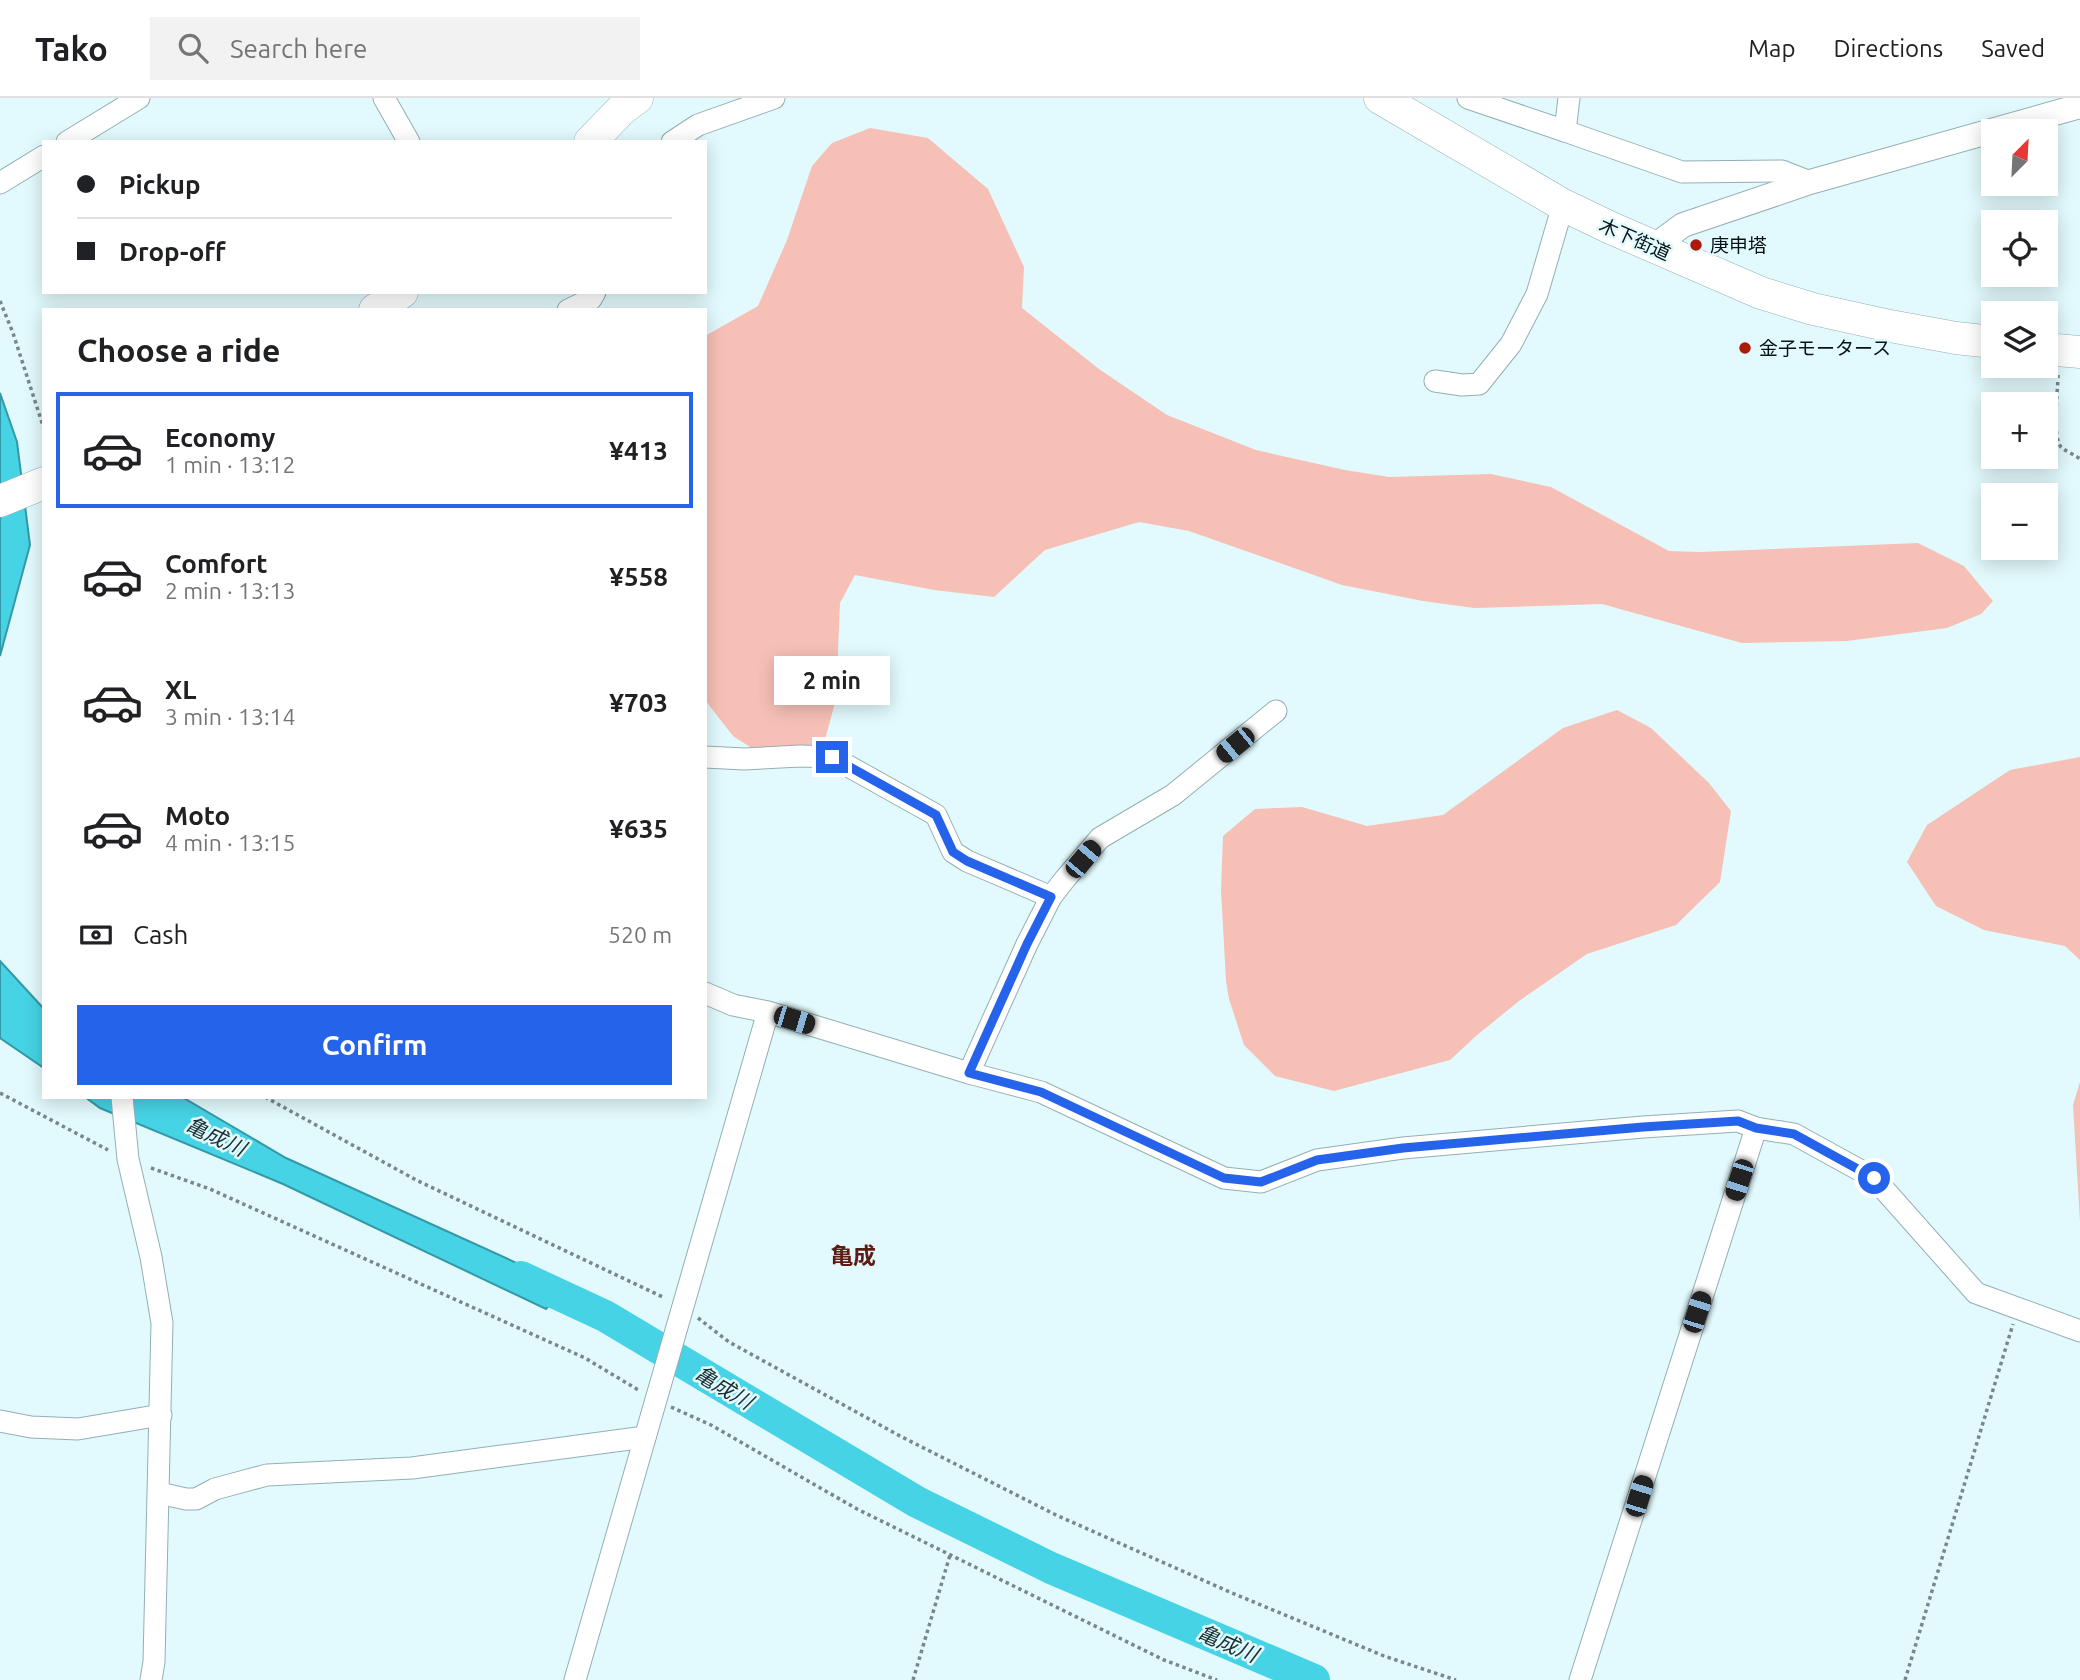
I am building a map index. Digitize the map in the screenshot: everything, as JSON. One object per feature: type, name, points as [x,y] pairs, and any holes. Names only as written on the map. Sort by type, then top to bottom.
[{"type":"main road","points":[[592,140],[622,109],[637,98]]},
{"type":"main road","name":"木下街道","points":[[1380,98],[1563,205],[1761,293],[1813,309],[1903,328],[1981,340]]},
{"type":"main road","points":[[378,308],[399,294]]},
{"type":"main road","points":[[0,501],[42,484]]},
{"type":"street","points":[[70,140],[139,98]]},
{"type":"street","points":[[384,98],[408,140]]},
{"type":"street","points":[[675,140],[698,125],[774,98]]},
{"type":"street","points":[[1468,98],[1682,172],[1782,171],[1810,182]]},
{"type":"street","points":[[1565,131],[1569,98]]},
{"type":"street","points":[[1653,247],[1683,225],[1810,182],[2080,106]]},
{"type":"street","points":[[0,183],[42,157]]},
{"type":"street","points":[[1435,381],[1462,385],[1479,384],[1511,344],[1537,295],[1563,205]]},
{"type":"street","points":[[572,308],[591,299],[594,294]]},
{"type":"street","points":[[969,1073],[1051,897],[1100,838],[1173,795],[1276,711]]},
{"type":"street","points":[[707,757],[832,757],[936,815],[953,852],[967,861],[1051,897]]},
{"type":"street","points":[[707,994],[733,1005],[768,1012],[1041,1092],[1224,1178],[1261,1182],[1317,1160],[1403,1148],[1630,1128],[1738,1121],[1756,1128],[1794,1134],[1874,1178],[1976,1293],[2080,1332]]},
{"type":"street","points":[[575,1680],[768,1012]]},
{"type":"street","points":[[122,1099],[127,1159],[151,1257],[162,1322],[159,1493],[151,1680]]},
{"type":"street","points":[[1580,1680],[1756,1128]]},
{"type":"street","points":[[0,1420],[31,1427],[78,1429],[161,1415]]},
{"type":"street","points":[[159,1493],[196,1499],[215,1489],[267,1475],[412,1468],[645,1437]]},
{"type":"path","points":[[0,301],[42,423]]},
{"type":"path","points":[[2061,350],[2055,430],[2060,446],[2080,459]]},
{"type":"path","points":[[0,1093],[127,1159],[210,1189],[585,1358],[656,1400],[711,1425],[858,1509],[1164,1660],[1217,1680]]},
{"type":"path","points":[[269,1099],[418,1181],[683,1307],[729,1342],[900,1436],[1056,1515],[1219,1588],[1371,1651],[1456,1680]]},
{"type":"path","points":[[1905,1680],[2018,1309]]},
{"type":"path","points":[[913,1680],[950,1555]]},
{"type":"shaded area","points":[[870,128],[928,138],[988,189],[1024,267],[1022,308],[1099,369],[1167,415],[1256,450],[1345,470],[1389,477],[1491,474],[1551,487],[1669,551],[1918,543],[1964,566],[1993,601],[1981,614],[1947,628],[1847,641],[1742,643],[1602,604],[1474,608],[1342,585],[1189,531],[1139,522],[1045,550],[994,597],[934,590],[855,575],[840,603],[836,699],[820,758],[764,756],[733,736],[707,703],[707,335],[758,306],[787,240],[812,166],[832,143]]},
{"type":"shaded area","points":[[1617,710],[1651,728],[1709,783],[1731,811],[1720,882],[1676,925],[1587,954],[1519,1001],[1450,1060],[1334,1091],[1275,1076],[1244,1045],[1226,981],[1221,890],[1223,836],[1255,809],[1302,807],[1367,826],[1443,815],[1563,728]]},
{"type":"shaded area","points":[[2080,757],[2080,960],[2065,946],[1984,930],[1936,906],[1907,862],[1927,825],[2010,770]]},
{"type":"shaded area","points":[[2080,1082],[2080,1222],[2073,1105]]},
{"type":"water","points":[[0,393],[17,442],[30,545],[0,656]]},
{"type":"water","points":[[0,961],[42,1007],[42,1067],[0,1038]]},
{"type":"water","points":[[88,1099],[185,1099],[286,1158],[565,1285],[546,1309],[283,1184],[100,1108]]},
{"type":"waterway","name":"亀成川","points":[[521,1277],[605,1316],[917,1502],[1051,1568],[1314,1680]]},
{"type":"place","name":"庚申塔","points":[[1696,245]]},
{"type":"place","name":"金子モータース","points":[[1745,348]]},
{"type":"district","name":"亀成","points":[[853,1255]]},
{"type":"route","points":[[832,757],[936,815],[953,852],[967,861],[1051,897],[969,1073],[1041,1092],[1224,1178],[1261,1182],[1317,1160],[1403,1148],[1738,1121],[1756,1128],[1794,1134],[1874,1178]]}]
